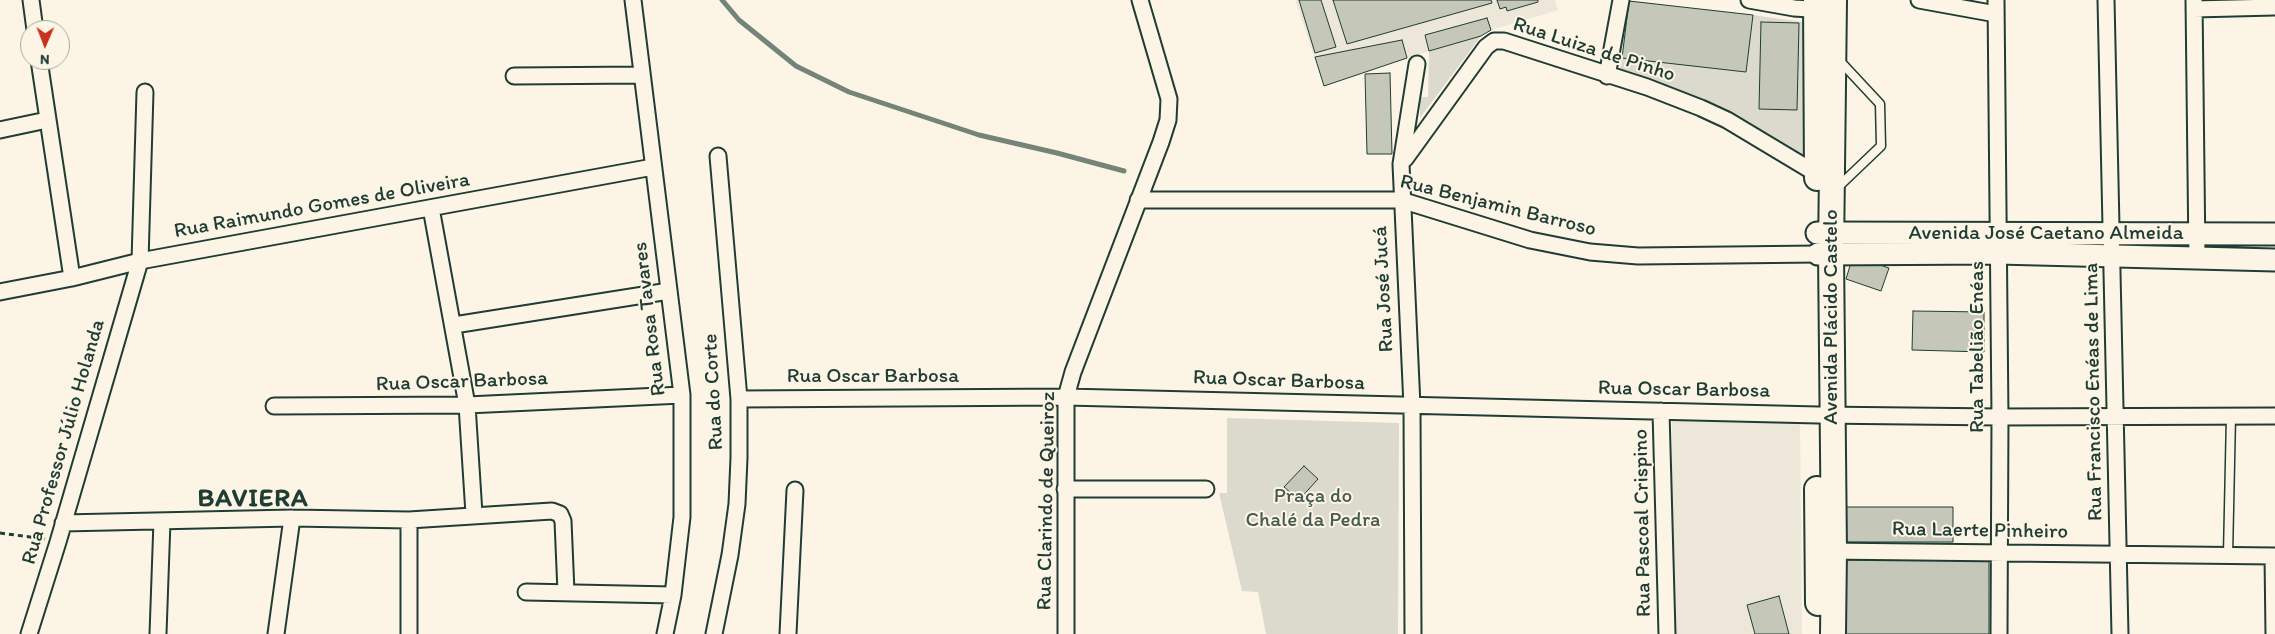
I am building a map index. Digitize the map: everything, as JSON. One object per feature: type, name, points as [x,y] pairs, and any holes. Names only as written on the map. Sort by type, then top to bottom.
[{"type":"main road","name":"Avenida Plácido Castelo","points":[[1824,243],[1832,193],[1834,54],[1825,5]]},
{"type":"main road","name":"Avenida Plácido Castelo","points":[[1825,5],[1817,174],[1824,243],[1826,551],[1833,634]]},
{"type":"main road","name":"Avenida José Caetano Almeida","points":[[1824,243],[2112,245],[2198,235],[2275,234]]},
{"type":"main road","name":"Avenida José Caetano Almeida","points":[[2112,245],[2197,258],[2275,260]]},
{"type":"main road","name":"Avenida Plácido Castelo","points":[[1818,634],[1826,551]]},
{"type":"street","points":[[31,0],[34,20]]},
{"type":"street","name":"Rua Rosa Tavares","points":[[633,0],[682,395],[682,517],[674,595],[666,634]]},
{"type":"street","name":"Rua Clarindo de Queiroz","points":[[1066,634],[1064,489],[1066,397],[1073,372],[1162,142],[1168,120],[1169,99],[1140,0]]},
{"type":"street","points":[[1607,76],[1622,0]]},
{"type":"street","points":[[1749,0],[1825,5]]},
{"type":"street","points":[[1919,0],[1996,7]]},
{"type":"street","name":"Rua Francisco Enéas de Lima","points":[[2106,0],[2120,634]]},
{"type":"street","points":[[2197,258],[2194,4],[2275,8]]},
{"type":"street","name":"Rua Tabelião Enéas","points":[[1996,7],[2000,418],[1998,634]]},
{"type":"street","name":"Rua Luiza de Pinho","points":[[1401,164],[1463,76],[1486,47],[1494,41],[1516,43],[1607,76],[1646,87],[1727,120],[1817,174]]},
{"type":"street","name":"Rua José Jucá","points":[[1413,634],[1412,406],[1401,200],[1401,164],[1417,64]]},
{"type":"street","points":[[40,70],[72,278]]},
{"type":"street","points":[[514,76],[641,75]]},
{"type":"street","name":"Rua Professor Júlio Holanda","points":[[29,634],[58,542],[140,261],[145,92]]},
{"type":"street","points":[[0,130],[47,120]]},
{"type":"street","name":"Rua do Corte","points":[[718,156],[739,399],[737,504],[720,631]]},
{"type":"street","name":"Rua Raimundo Gomes de Oliveira","points":[[0,292],[72,278],[140,261],[653,167]]},
{"type":"street","name":"Rua Benjamin Barroso","points":[[1138,200],[1401,200],[1530,240],[1590,252],[1638,256],[1824,243]]},
{"type":"street","points":[[431,208],[454,325],[467,405],[474,514]]},
{"type":"street","points":[[454,325],[669,290]]},
{"type":"street","name":"Rua Oscar Barbosa","points":[[274,406],[467,405],[682,395]]},
{"type":"street","name":"Rua Oscar Barbosa","points":[[739,399],[1066,397],[2000,418],[2275,416]]},
{"type":"street","name":"Rua Pascoal Crispino","points":[[1661,411],[1667,634]]},
{"type":"street","points":[[1064,489],[1206,489]]},
{"type":"street","points":[[788,634],[795,490]]},
{"type":"street","points":[[63,523],[292,518],[409,520],[474,514],[552,511],[560,514],[564,526],[566,592]]},
{"type":"street","points":[[276,634],[292,518]]},
{"type":"street","points":[[409,520],[409,634]]},
{"type":"street","points":[[158,634],[162,521]]},
{"type":"street","name":"Rua Laerte Pinheiro","points":[[1826,551],[2274,556]]},
{"type":"street","points":[[2274,556],[2274,634]]},
{"type":"street","points":[[526,592],[674,595]]},
{"type":"lane","points":[[1832,193],[1881,146],[1880,104],[1834,54]]},
{"type":"lane","points":[[2228,555],[2231,416]]},
{"type":"path","points":[[0,533],[17,534],[58,542]]},
{"type":"shaded area","points":[[1295,0],[1555,0],[1558,10],[1491,30],[1481,36],[1324,86]]},
{"type":"shaded area","points":[[1800,418],[1802,634],[1672,634],[1672,419]]},
{"type":"green space","points":[[1753,15],[1809,23],[1809,154],[1792,155],[1727,111],[1620,70],[1622,58],[1746,72]]},
{"type":"green space","points":[[1481,36],[1420,118],[1420,97],[1428,97],[1429,51]]},
{"type":"green space","name":"Praça do Chalé da Pedra","points":[[1227,418],[1399,423],[1398,634],[1266,634],[1258,592],[1242,591],[1219,493],[1227,493]]},
{"type":"building","points":[[1299,0],[1321,0],[1336,47],[1315,53]]},
{"type":"building","points":[[1333,0],[1491,0],[1492,3],[1347,44]]},
{"type":"building","points":[[1497,0],[1538,0],[1538,2],[1507,11],[1506,7],[1500,9]]},
{"type":"building","points":[[1629,1],[1753,15],[1746,72],[1622,58]]},
{"type":"building","points":[[1487,18],[1491,30],[1481,36],[1429,51],[1425,35]]},
{"type":"building","points":[[1761,22],[1799,23],[1797,110],[1759,109]]},
{"type":"building","points":[[1402,40],[1407,58],[1324,86],[1315,57]]},
{"type":"building","points":[[1390,73],[1392,154],[1367,154],[1365,74]]},
{"type":"building","points":[[1853,256],[1889,268],[1881,291],[1846,279]]},
{"type":"building","points":[[1913,311],[1984,312],[1984,352],[1912,350]]},
{"type":"building","points":[[1304,466],[1318,479],[1299,500],[1284,487]]},
{"type":"building","points":[[1841,507],[1953,507],[1953,542],[1841,542]]},
{"type":"building","points":[[1843,560],[1989,560],[1989,634],[1842,634]]},
{"type":"building","points":[[1779,596],[1789,634],[1755,634],[1747,605]]},
{"type":"waterway","points":[[722,0],[739,20],[796,66],[849,92],[979,135],[1124,171]]},
{"type":"district","name":"BAVIERA","points":[[253,499]]}]
